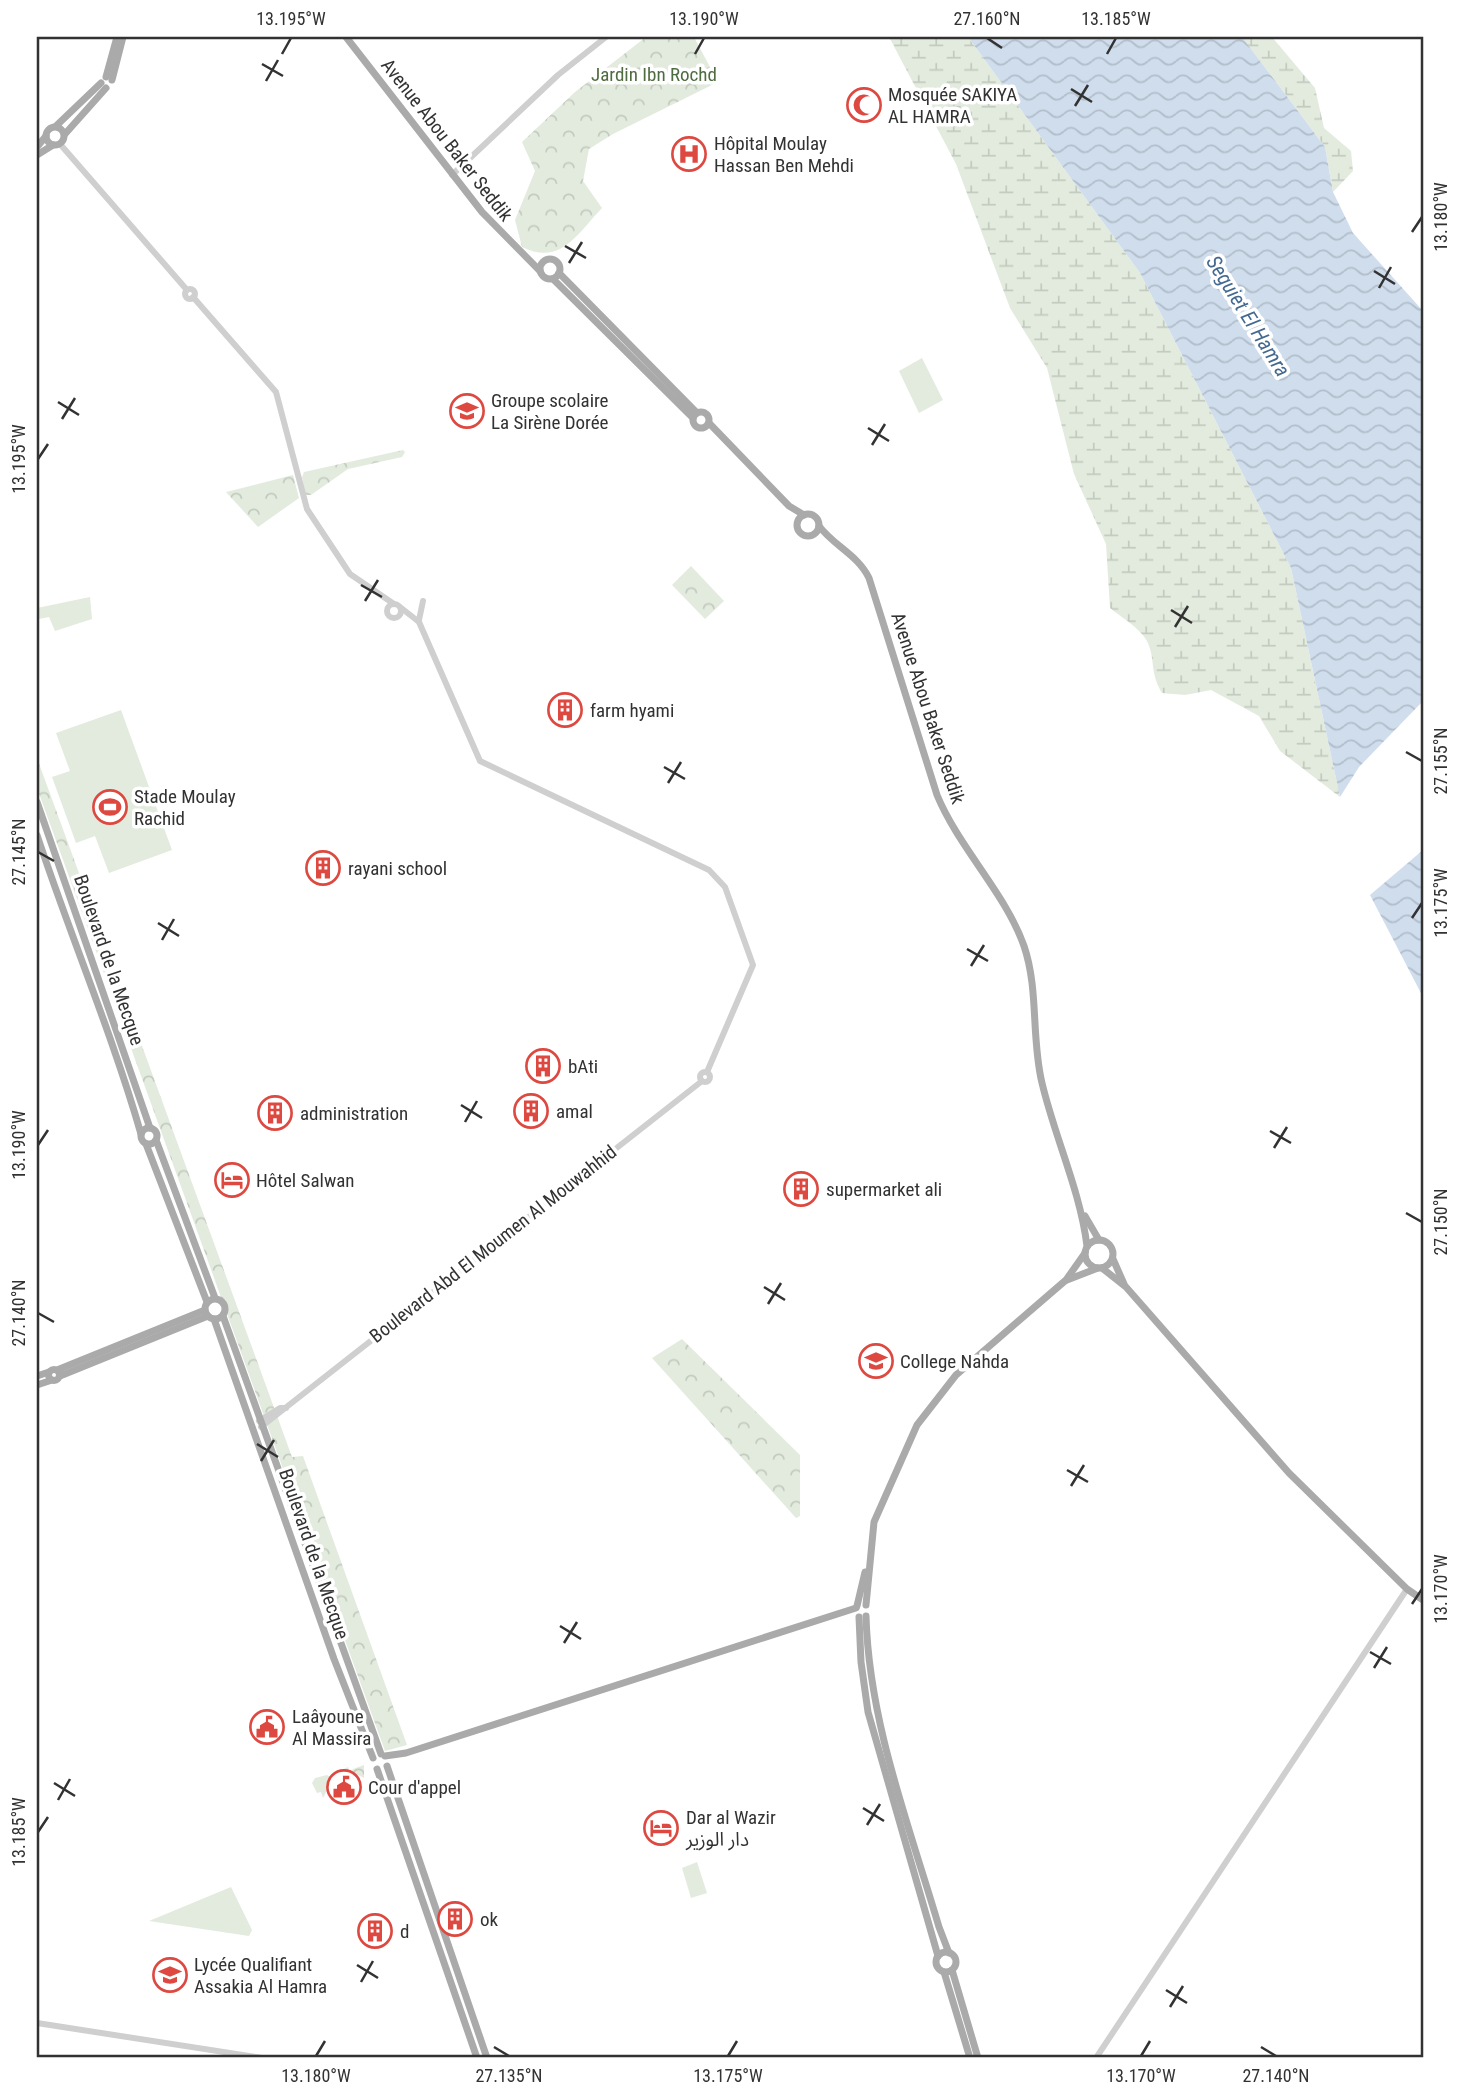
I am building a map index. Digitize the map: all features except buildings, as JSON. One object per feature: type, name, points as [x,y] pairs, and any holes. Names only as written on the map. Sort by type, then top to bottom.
[{"type":"main road","points":[[37,146],[50,128],[56,126],[106,82],[117,37]]},
{"type":"main road","points":[[37,155],[57,144],[106,82],[123,37]]},
{"type":"main road","name":"Avenue Abou Baker Seddik","points":[[346,37],[452,175],[502,234],[529,257],[540,271]]},
{"type":"main road","points":[[56,126],[65,134]]},
{"type":"main road","points":[[46,136],[57,144]]},
{"type":"main road","points":[[529,257],[558,263],[556,276]]},
{"type":"main road","points":[[547,259],[540,265],[540,271],[544,278],[556,276]]},
{"type":"main road","points":[[556,276],[695,415],[696,427],[706,426],[721,437],[789,506],[800,533],[812,536],[819,527],[814,515],[804,514],[789,506]]},
{"type":"main road","points":[[695,415],[706,414],[706,426]]},
{"type":"main road","points":[[797,521],[804,514]]},
{"type":"main road","name":"Avenue Abou Baker Seddik","points":[[819,527],[829,539],[857,560],[869,578],[933,782],[949,824],[1011,920],[1024,946],[1031,976],[1041,1081],[1083,1212],[1099,1240]]},
{"type":"main road","name":"Avenue Abou Baker Seddik","points":[[812,536],[829,539]]},
{"type":"main road","name":"Boulevard de la Mecque","points":[[37,803],[150,1128],[156,1132],[156,1140]]},
{"type":"main road","name":"Boulevard de la Mecque","points":[[37,835],[130,1094],[141,1134],[334,1659],[383,1760]]},
{"type":"main road","points":[[141,1134],[150,1128]]},
{"type":"main road","points":[[146,1143],[156,1140],[215,1298],[208,1312]]},
{"type":"main road","name":"Avenue Abou Baker Seddik","points":[[1083,1212],[1086,1250]]},
{"type":"main road","points":[[477,2058],[377,1769],[383,1760],[821,1619],[869,1611],[866,1605],[874,1522],[917,1425],[956,1375],[1066,1280],[1086,1250],[1099,1240],[1111,1246],[1113,1259],[1126,1287]]},
{"type":"main road","points":[[1086,1250],[1089,1264],[1101,1268],[1126,1287],[1289,1473],[1408,1589],[1423,1600]]},
{"type":"main road","points":[[1066,1280],[1101,1268],[1113,1259]]},
{"type":"main road","name":"Boulevard de la Mecque","points":[[215,1298],[225,1306],[223,1316],[260,1424],[383,1760],[486,2058]]},
{"type":"main road","points":[[37,1384],[208,1312],[223,1316]]},
{"type":"main road","points":[[37,1376],[55,1375]]},
{"type":"main road","points":[[869,1562],[859,1612],[861,1662],[868,1712],[938,1956],[936,1964],[948,1971],[978,2058]]},
{"type":"main road","points":[[859,1612],[876,1710],[939,1927],[949,1953],[956,1962],[948,1971]]},
{"type":"main road","points":[[938,1956],[949,1953]]},
{"type":"main road","points":[[948,1971],[970,2058]]},
{"type":"street","points":[[452,175],[558,75],[606,37]]},
{"type":"street","points":[[57,144],[187,290],[186,297],[193,297],[276,392],[307,509],[350,574],[394,607],[401,614],[396,618]]},
{"type":"street","points":[[419,622],[423,601]]},
{"type":"street","points":[[394,607],[389,616],[419,622]]},
{"type":"street","points":[[394,607],[419,622]]},
{"type":"street","name":"Boulevard Abd El Moumen Al Mouwahhid","points":[[260,1424],[286,1408],[702,1081],[701,1074],[708,1072],[753,965],[722,882],[709,870],[480,761],[419,622]]},
{"type":"street","points":[[1096,2058],[1408,1589]]},
{"type":"street","points":[[37,2023],[262,2058]]},
{"type":"green space","name":"Jardin Ibn Rochd","points":[[646,37],[694,37],[718,82],[613,134],[589,149],[583,181],[602,208],[576,237],[558,250],[547,253],[522,247],[515,220],[535,171],[522,142],[575,92]]},
{"type":"green space","points":[[889,37],[968,37],[1140,273],[1291,568],[1340,797],[1280,751],[1259,716],[1211,690],[1185,695],[1162,693],[1155,678],[1151,654],[1144,636],[1110,608],[1106,544],[1074,474],[1047,368],[1010,308],[956,164]]},
{"type":"green space","points":[[1242,37],[1272,37],[1315,88],[1324,128],[1351,151],[1353,171],[1333,192],[1325,147]]},
{"type":"green space","points":[[922,358],[943,400],[919,413],[899,371]]},
{"type":"green space","points":[[403,450],[405,452],[402,457],[348,469],[311,495],[305,495],[302,477],[304,472]]},
{"type":"green space","points":[[293,475],[299,498],[258,527],[226,492]]},
{"type":"green space","points":[[691,566],[724,601],[705,619],[672,585]]},
{"type":"green space","points":[[90,597],[92,619],[55,631],[49,617],[39,619],[37,608]]},
{"type":"green space","name":"Stade Moulay Rachid","points":[[121,710],[172,850],[109,873],[95,836],[76,843],[52,777],[70,771],[56,733]]},
{"type":"green space","points":[[37,758],[292,1457],[303,1456],[407,1745],[385,1751],[37,788]]},
{"type":"green space","points":[[682,1339],[800,1455],[800,1516],[796,1518],[652,1358]]},
{"type":"green space","points":[[364,1765],[364,1778],[358,1775],[355,1781],[344,1776],[339,1786],[331,1782],[323,1798],[312,1783],[315,1778],[327,1775],[334,1779],[333,1774],[348,1767],[350,1773]]},
{"type":"green space","points":[[697,1862],[707,1893],[691,1898],[682,1868]]},
{"type":"green space","points":[[231,1887],[252,1930],[249,1936],[149,1921]]},
{"type":"water","name":"Seguiet El Hamra","points":[[968,37],[1242,37],[1325,147],[1333,192],[1353,233],[1423,311],[1423,701],[1359,767],[1340,797],[1291,568],[1140,273]]},
{"type":"water","points":[[1423,850],[1423,997],[1370,895]]},
{"type":"place","name":"Mosquée SAKIYA AL HAMRA","points":[[864,105]]},
{"type":"place","name":"Hôpital Moulay Hassan Ben Mehdi","points":[[689,154]]},
{"type":"place","name":"Groupe scolaire La Sirène Dorée","points":[[467,411]]},
{"type":"place","name":"farm hyami","points":[[565,710]]},
{"type":"place","name":"Stade Moulay Rachid","points":[[110,807]]},
{"type":"place","name":"rayani school","points":[[323,868]]},
{"type":"place","name":"bAti","points":[[543,1066]]},
{"type":"place","name":"amal","points":[[531,1111]]},
{"type":"place","name":"administration","points":[[275,1113]]},
{"type":"place","name":"Hôtel Salwan","points":[[232,1180]]},
{"type":"place","name":"supermarket ali","points":[[801,1189]]},
{"type":"place","name":"College Nahda","points":[[876,1361]]},
{"type":"place","name":"Laâyoune Al Massira","points":[[267,1727]]},
{"type":"place","name":"Cour d'appel","points":[[344,1787]]},
{"type":"place","name":"Dar al Wazir دار الوزير","points":[[661,1828]]},
{"type":"place","name":"ok","points":[[455,1919]]},
{"type":"place","name":"d","points":[[375,1931]]},
{"type":"place","name":"Lycée Qualifiant Assakia Al Hamra","points":[[170,1975]]}]
